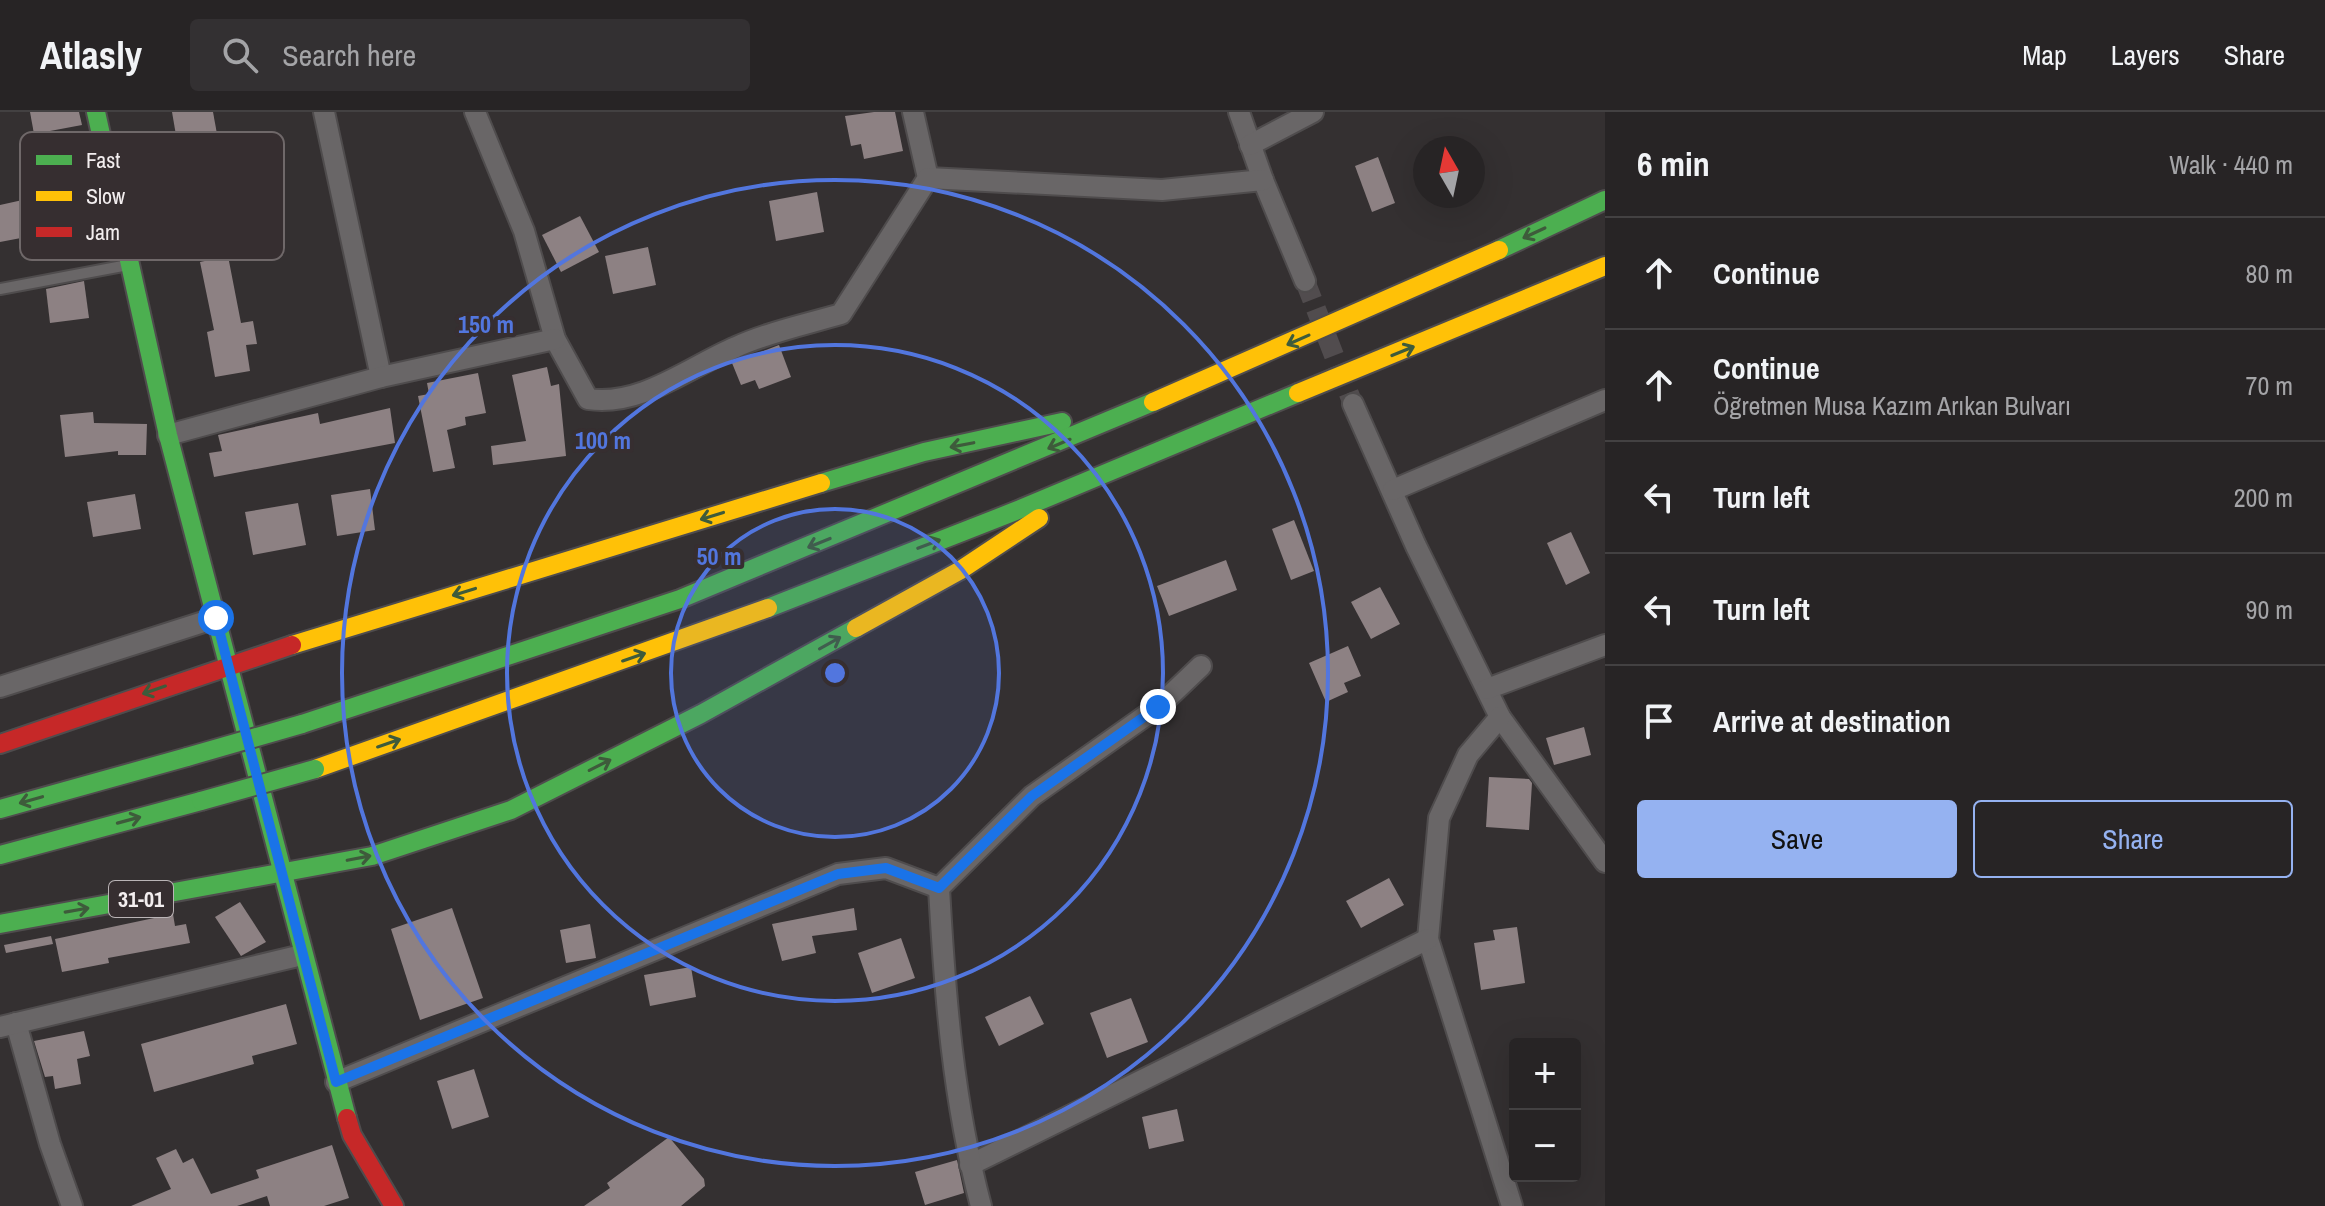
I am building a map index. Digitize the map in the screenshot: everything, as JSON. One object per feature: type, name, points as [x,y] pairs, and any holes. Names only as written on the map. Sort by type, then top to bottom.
[{"type":"main road","points":[[96,112],[100,132]]},
{"type":"main road","points":[[0,809],[302,724],[680,599],[1200,383],[1440,278],[1605,200]]},
{"type":"main road","points":[[128,260],[168,435],[336,1082],[352,1135],[394,1206]]},
{"type":"main road","points":[[0,855],[315,769],[704,633],[1226,424],[1605,266]]},
{"type":"main road","points":[[0,744],[228,664],[924,452],[1024,433],[1200,383]]},
{"type":"main road","points":[[282,873],[372,856],[511,810],[701,714],[959,571],[1027,524],[1226,424]]},
{"type":"main road","name":"31-01","points":[[0,924],[282,873]]},
{"type":"street","points":[[324,112],[381,377]]},
{"type":"street","points":[[475,112],[524,231],[555,339],[588,399],[610,403],[664,383],[737,346],[841,314],[928,178],[913,112]]},
{"type":"street","points":[[1239,112],[1305,281]]},
{"type":"street","points":[[1250,145],[1313,112]]},
{"type":"street","points":[[928,178],[1162,190],[1263,180]]},
{"type":"street","points":[[168,435],[381,377],[555,339]]},
{"type":"street","points":[[1393,490],[1605,400]]},
{"type":"street","points":[[1353,404],[1500,717],[1605,862]]},
{"type":"street","points":[[0,687],[216,618]]},
{"type":"street","points":[[1487,689],[1605,645]]},
{"type":"street","points":[[981,1206],[970,1165],[946,1022],[939,888],[1032,796],[1158,707],[1201,666]]},
{"type":"street","points":[[1500,717],[1468,755],[1439,818],[1428,939],[1512,1206]]},
{"type":"street","points":[[336,1082],[838,874],[886,868],[939,888]]},
{"type":"street","points":[[970,1165],[1428,939]]},
{"type":"street","points":[[72,1206],[8,1025],[302,955]]},
{"type":"lane","points":[[0,289],[129,265]]},
{"type":"building","points":[[30,112],[79,112],[82,125],[34,132]]},
{"type":"building","points":[[172,112],[213,112],[217,132],[175,132]]},
{"type":"building","points":[[895,112],[903,151],[864,159],[861,144],[851,146],[845,116]]},
{"type":"building","points":[[1378,157],[1395,203],[1372,212],[1355,166]]},
{"type":"building","points":[[817,192],[824,232],[776,241],[769,201]]},
{"type":"building","points":[[20,201],[20,238],[0,242],[0,205]]},
{"type":"building","points":[[580,216],[599,252],[561,272],[542,235]]},
{"type":"building","points":[[648,247],[656,285],[613,294],[605,256]]},
{"type":"building","points":[[229,260],[241,323],[253,321],[257,344],[246,345],[250,371],[215,377],[207,332],[214,330],[200,262]]},
{"type":"building","points":[[84,281],[89,318],[50,323],[46,289]]},
{"type":"building","points":[[779,345],[791,377],[759,389],[755,380],[741,385],[732,363]]},
{"type":"building","points":[[547,367],[551,386],[559,384],[566,456],[493,465],[491,446],[526,441],[512,375]]},
{"type":"building","points":[[478,373],[486,413],[465,417],[466,425],[447,430],[455,468],[433,472],[418,396],[429,394],[427,383]]},
{"type":"building","points":[[390,408],[395,443],[214,477],[209,453],[222,451],[218,435],[318,413],[320,424]]},
{"type":"building","points":[[93,412],[94,423],[147,424],[146,455],[118,455],[118,451],[65,457],[60,415]]},
{"type":"building","points":[[370,489],[375,530],[337,536],[331,495]]},
{"type":"building","points":[[135,494],[141,529],[93,537],[87,502]]},
{"type":"building","points":[[298,503],[306,545],[253,555],[245,512]]},
{"type":"building","points":[[1294,520],[1314,571],[1291,580],[1272,529]]},
{"type":"building","points":[[1571,532],[1590,573],[1566,585],[1547,543]]},
{"type":"building","points":[[1226,560],[1237,590],[1169,616],[1157,586]]},
{"type":"building","points":[[1380,587],[1400,624],[1371,639],[1351,602]]},
{"type":"building","points":[[1348,646],[1361,676],[1344,683],[1348,692],[1326,702],[1309,663]]},
{"type":"building","points":[[1584,727],[1591,755],[1554,765],[1546,738]]},
{"type":"building","points":[[1489,777],[1529,779],[1532,783],[1529,830],[1486,827]]},
{"type":"building","points":[[1389,878],[1404,905],[1361,928],[1346,901]]},
{"type":"building","points":[[240,902],[266,942],[241,956],[215,917]]},
{"type":"building","points":[[452,908],[483,998],[420,1020],[391,929]]},
{"type":"building","points":[[854,908],[857,930],[812,936],[816,953],[782,961],[772,924]]},
{"type":"building","points":[[173,914],[175,926],[186,924],[190,943],[108,958],[109,963],[62,972],[55,939]]},
{"type":"building","points":[[590,924],[596,958],[566,963],[560,930]]},
{"type":"building","points":[[1517,927],[1525,983],[1481,990],[1474,943],[1495,940],[1493,930]]},
{"type":"building","points":[[51,936],[53,944],[6,953],[4,945]]},
{"type":"building","points":[[901,938],[915,978],[872,993],[858,953]]},
{"type":"building","points":[[691,967],[696,997],[650,1006],[644,975]]},
{"type":"building","points":[[1030,996],[1044,1024],[999,1046],[985,1017]]},
{"type":"building","points":[[1131,998],[1148,1042],[1107,1058],[1090,1013]]},
{"type":"building","points":[[286,1004],[297,1044],[252,1056],[254,1064],[154,1092],[141,1044]]},
{"type":"building","points":[[84,1031],[90,1056],[77,1059],[81,1084],[55,1089],[53,1076],[45,1077],[34,1041]]},
{"type":"building","points":[[474,1069],[489,1117],[452,1129],[437,1081]]},
{"type":"building","points":[[1177,1109],[1184,1141],[1149,1149],[1142,1117]]},
{"type":"building","points":[[669,1137],[704,1179],[705,1186],[681,1206],[584,1206],[610,1188],[607,1183]]},
{"type":"building","points":[[332,1145],[349,1198],[324,1206],[270,1206],[267,1196],[237,1206],[131,1206],[171,1189],[156,1158],[176,1149],[183,1163],[193,1158],[211,1194],[259,1178],[256,1170]]},
{"type":"building","points":[[957,1160],[964,1193],[925,1205],[915,1172]]},
{"type":"tunnel","points":[[1305,281],[1353,404]]},
{"type":"traffic: fast","points":[[96,112],[100,132]]},
{"type":"traffic: fast","points":[[1499,250],[1605,200]]},
{"type":"traffic: fast","points":[[129,260],[168,435],[347,1118]]},
{"type":"traffic: fast","points":[[768,608],[1013,512],[1298,393]]},
{"type":"traffic: fast","points":[[302,724],[680,599],[1153,402]]},
{"type":"traffic: fast","points":[[821,483],[924,452],[1062,422]]},
{"type":"traffic: fast","points":[[0,924],[372,856],[511,810],[701,714],[856,628]]},
{"type":"traffic: fast","points":[[187,757],[302,724]]},
{"type":"traffic: fast","points":[[0,809],[187,757]]},
{"type":"traffic: fast","points":[[201,801],[315,769]]},
{"type":"traffic: fast","points":[[0,855],[201,801]]},
{"type":"traffic: slow","points":[[1153,402],[1499,250]]},
{"type":"traffic: slow","points":[[1298,393],[1605,266]]},
{"type":"traffic: slow","points":[[292,645],[821,483]]},
{"type":"traffic: slow","points":[[856,628],[959,571],[1039,518]]},
{"type":"traffic: slow","points":[[315,769],[768,608]]},
{"type":"traffic: jam","points":[[0,744],[292,645]]},
{"type":"traffic: jam","points":[[347,1118],[352,1135],[394,1206]]},
{"type":"route","points":[[216,618],[336,1082],[838,874],[886,868],[939,888],[1032,796],[1158,707]]}]
